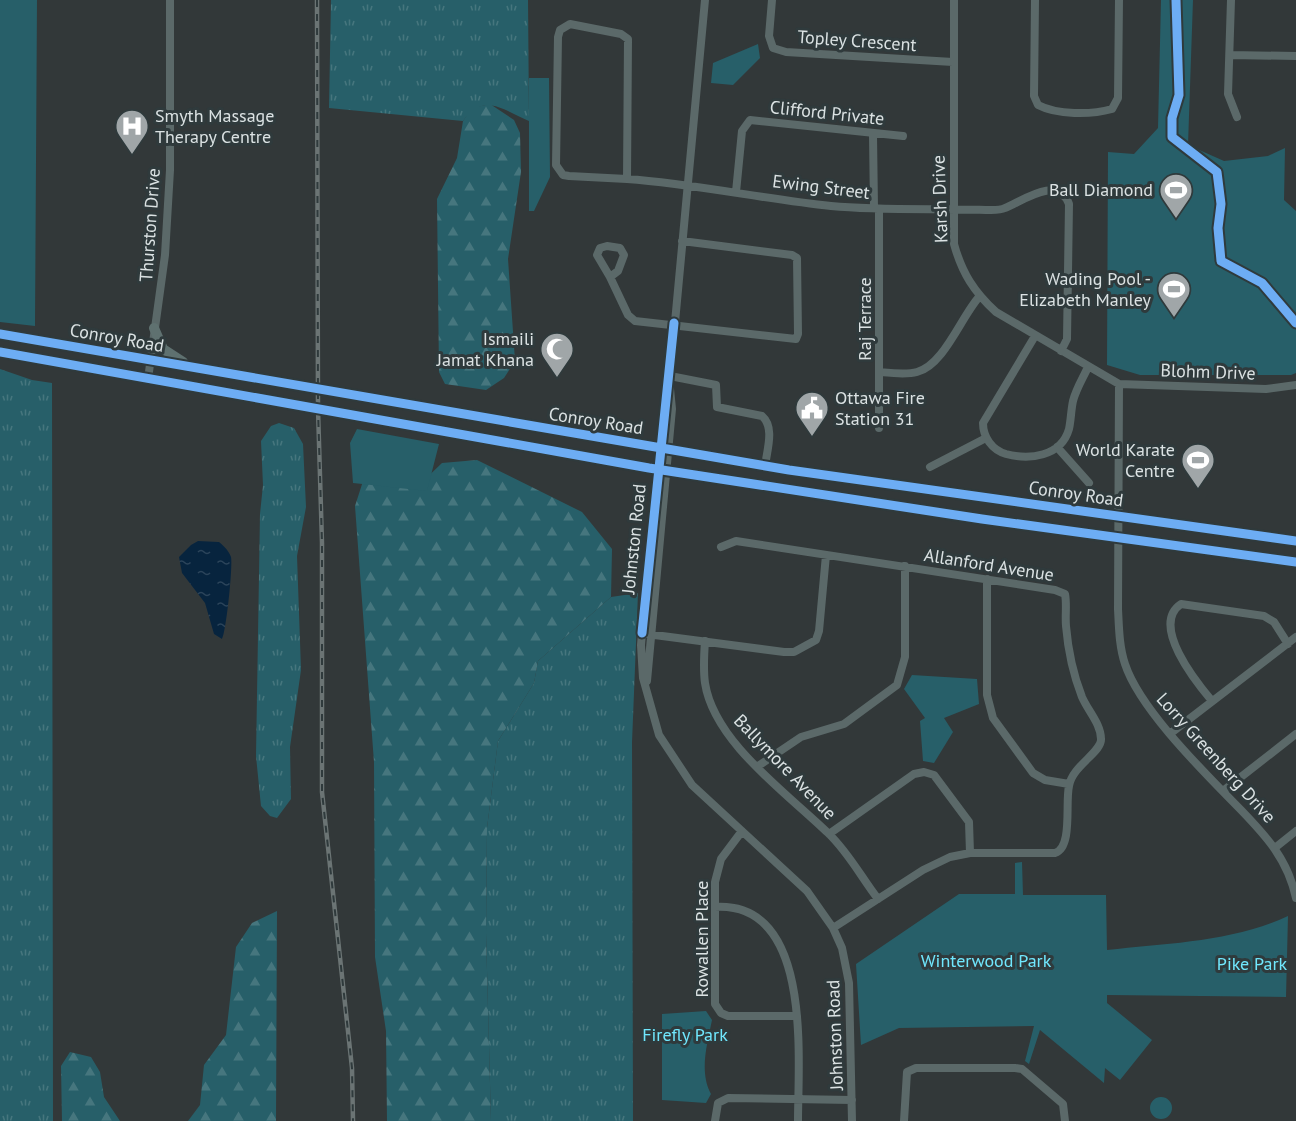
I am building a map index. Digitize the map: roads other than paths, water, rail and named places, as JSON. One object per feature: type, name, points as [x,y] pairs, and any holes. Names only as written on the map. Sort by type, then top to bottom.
[{"type":"main road","points":[[154,328],[157,340],[163,349],[194,368]]},
{"type":"main road","name":"Conroy Road","points":[[0,334],[765,466],[1296,541]]},
{"type":"main road","name":"Conroy Road","points":[[0,352],[661,470],[1296,562]]},
{"type":"main road","points":[[797,491],[800,471]]},
{"type":"street","name":"Thurston Drive","points":[[148,379],[165,255],[170,170],[170,0]]},
{"type":"street","name":"Johnston Road","points":[[705,0],[674,323],[670,376],[672,409],[661,470],[646,634],[648,698],[659,735],[692,785],[807,891],[833,928],[842,948],[849,983],[852,1121]]},
{"type":"street","name":"Topley Crescent","points":[[772,0],[769,36],[773,48],[786,52],[953,62]]},
{"type":"street","name":"Karsh Drive","points":[[954,0],[952,208],[958,257],[966,278],[979,297],[996,312],[1119,384]]},
{"type":"street","points":[[1035,0],[1034,96],[1038,105],[1047,110],[1100,112],[1112,109],[1118,98],[1119,0]]},
{"type":"street","points":[[1231,0],[1228,93],[1237,117]]},
{"type":"street","name":"Ewing Street","points":[[627,179],[630,45],[628,39],[611,32],[570,24],[564,26],[558,37],[556,165],[563,175],[688,184],[831,206],[877,209],[1005,208],[1038,192],[1056,192],[1066,198],[1067,339],[1061,351]]},
{"type":"street","points":[[1230,55],[1296,56]]},
{"type":"street","name":"Clifford Private","points":[[736,192],[742,131],[750,120],[873,135],[903,136]]},
{"type":"street","name":"Raj Terrace","points":[[873,135],[877,209],[879,428]]},
{"type":"street","points":[[610,277],[628,315],[635,321],[674,323],[796,339],[798,334],[797,258],[792,255],[682,241]]},
{"type":"street","points":[[880,372],[915,373],[929,367],[938,358],[966,311],[979,297]]},
{"type":"street","points":[[1035,336],[987,412],[983,423],[986,438],[1002,453],[1036,457],[1057,447],[1066,435],[1073,400],[1088,367]]},
{"type":"street","points":[[670,376],[716,385],[717,406],[762,416],[766,419],[770,426],[765,466]]},
{"type":"street","name":"Blohm Drive","points":[[1119,384],[1266,389],[1296,385]]},
{"type":"street","name":"Lorry Greenberg Drive","points":[[1119,384],[1118,609],[1119,637],[1125,663],[1146,705],[1276,847],[1291,878],[1296,898]]},
{"type":"street","points":[[930,467],[986,438]]},
{"type":"street","points":[[1057,447],[1089,483]]},
{"type":"street","name":"Allanford Avenue","points":[[721,547],[736,542],[987,579],[1065,594],[1067,637],[1074,671],[1083,700],[1097,724],[1102,741],[1099,748],[1074,772],[1069,784]]},
{"type":"street","points":[[646,634],[784,652],[794,652],[811,645],[816,640],[819,631],[826,555]]},
{"type":"street","points":[[758,765],[801,737],[844,724],[897,685],[905,657],[904,566]]},
{"type":"street","points":[[833,928],[935,864],[970,853],[1055,853],[1062,850],[1066,841],[1069,784],[1045,780],[1033,773],[997,725],[990,711],[987,695],[987,579]]},
{"type":"street","points":[[1212,700],[1187,672],[1174,643],[1171,616],[1175,608],[1181,604],[1264,616],[1274,622],[1288,644]]},
{"type":"street","points":[[1171,733],[1296,638]]},
{"type":"street","name":"Ballymore Avenue","points":[[705,641],[705,684],[714,712],[727,734],[829,834],[855,864],[878,899]]},
{"type":"street","points":[[1223,790],[1296,734]]},
{"type":"street","points":[[829,834],[914,774],[924,772],[934,775],[969,822],[970,853]]},
{"type":"street","name":"Rowallen Place","points":[[742,831],[724,853],[718,866],[715,907],[715,1004],[717,1009],[728,1016],[798,1016]]},
{"type":"street","points":[[1276,847],[1296,831]]},
{"type":"street","points":[[715,907],[739,907],[763,923],[787,964],[795,989],[798,1016],[798,1121]]},
{"type":"street","points":[[904,1121],[907,1072],[916,1068],[1015,1068],[1022,1069],[1063,1104],[1065,1121]]},
{"type":"street","points":[[715,1121],[715,1110],[723,1099],[852,1100]]},
{"type":"water","points":[[198,541],[219,542],[231,557],[229,600],[222,639],[214,634],[205,603],[182,573],[179,557]]},
{"type":"railway","points":[[317,0],[322,792],[352,1068],[353,1121]]},
{"type":"place","name":"Smyth Massage Therapy Centre","points":[[132,155]]},
{"type":"place","name":"Ball Diamond","points":[[1176,219]]},
{"type":"place","name":"Wading Pool - Elizabeth Manley","points":[[1174,318]]},
{"type":"place","name":"Ismaili Jamat Khana","points":[[557,378]]},
{"type":"place","name":"Ottawa Fire Station 31","points":[[812,437]]},
{"type":"place","name":"World Karate Centre","points":[[1198,489]]},
{"type":"park label","name":"Winterwood Park","points":[[986,961]]},
{"type":"park label","name":"Pike Park","points":[[1252,964]]},
{"type":"park label","name":"Firefly Park","points":[[685,1035]]}]
